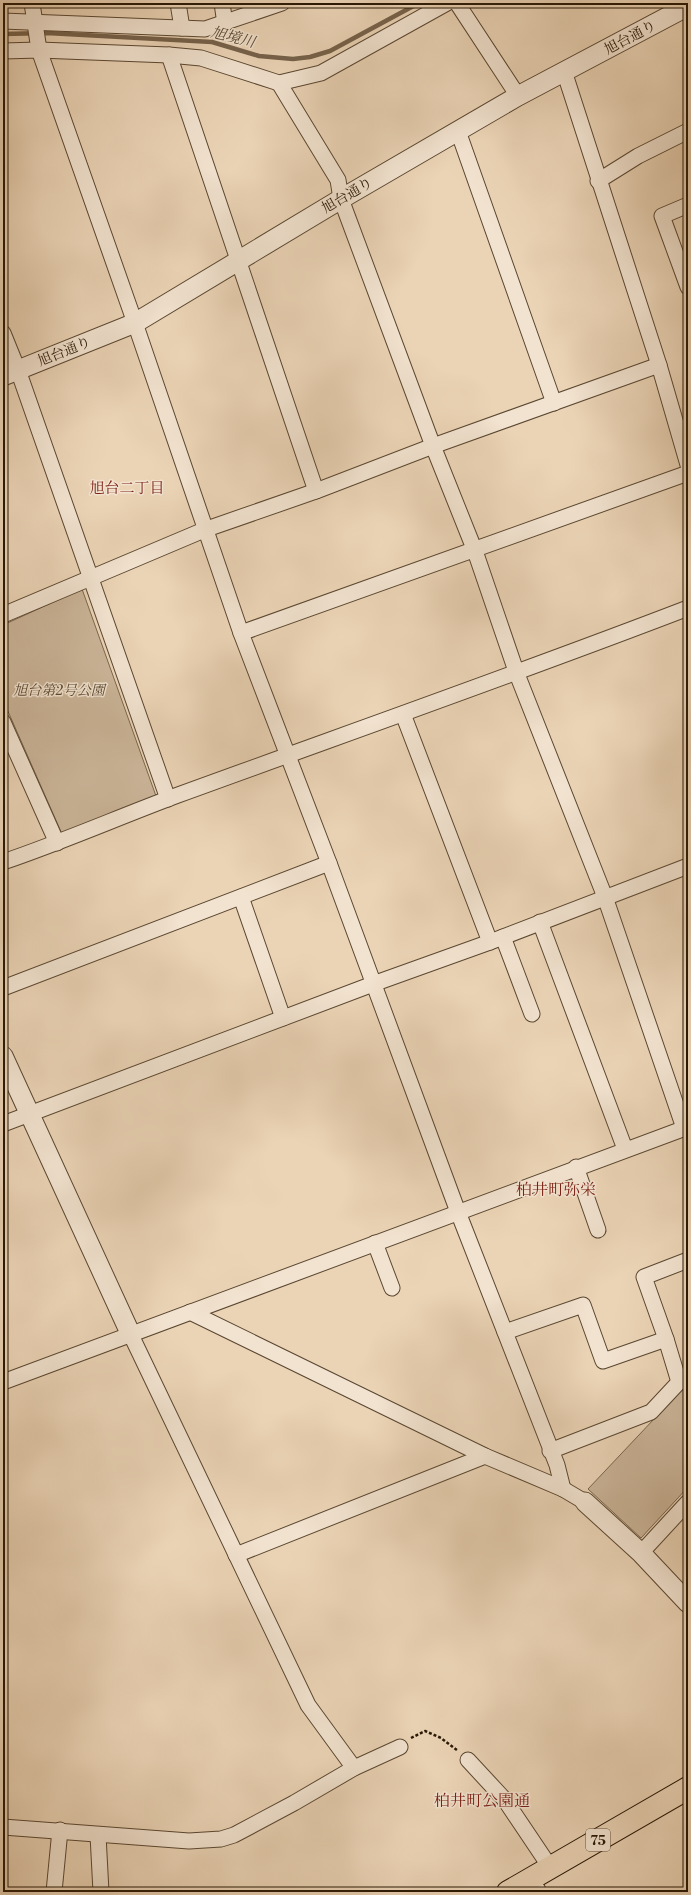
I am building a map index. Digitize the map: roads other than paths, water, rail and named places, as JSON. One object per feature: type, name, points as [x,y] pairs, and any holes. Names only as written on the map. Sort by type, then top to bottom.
[{"type":"main road","name":"75","points":[[508,1892],[535,1886],[550,1867],[688,1788]]},
{"type":"street","points":[[32,3],[39,47],[135,323],[204,530],[241,633],[329,863],[458,1212],[556,1465],[563,1489]]},
{"type":"street","points":[[178,3],[182,28]]},
{"type":"street","points":[[222,3],[225,24]]},
{"type":"street","points":[[3,21],[35,24],[205,29],[225,24],[282,3]]},
{"type":"street","points":[[3,51],[39,47],[201,58],[279,83],[321,73],[448,3]]},
{"type":"street","points":[[457,3],[518,96]]},
{"type":"street","name":"旭台通り","points":[[10,373],[135,323],[518,96],[688,6]]},
{"type":"street","points":[[169,55],[316,491]]},
{"type":"street","points":[[564,71],[659,365],[688,465]]},
{"type":"street","points":[[3,1382],[686,1127],[605,897],[517,674],[475,551],[433,446],[342,199],[338,180],[279,83]]},
{"type":"street","points":[[458,131],[554,403]]},
{"type":"street","points":[[598,180],[638,156],[688,131]]},
{"type":"street","points":[[688,205],[662,216],[688,287]]},
{"type":"street","points":[[3,334],[10,373],[89,577],[168,799]]},
{"type":"street","points":[[3,615],[89,577],[204,530],[316,491],[433,446],[659,365]]},
{"type":"street","points":[[241,633],[475,551],[688,473]]},
{"type":"street","points":[[3,862],[56,844],[168,799],[288,755],[517,674],[688,608]]},
{"type":"street","points":[[403,714],[496,940],[532,1014]]},
{"type":"street","points":[[3,722],[56,844]]},
{"type":"street","points":[[3,988],[329,863]]},
{"type":"street","points":[[3,1124],[373,984],[496,940],[688,866]]},
{"type":"street","points":[[241,897],[283,1018]]},
{"type":"street","points":[[540,922],[625,1149]]},
{"type":"street","points":[[3,1056],[131,1335],[308,1705],[354,1768]]},
{"type":"street","points":[[576,1168],[598,1230]]},
{"type":"street","points":[[375,1243],[392,1288]]},
{"type":"street","points":[[550,1450],[651,1412],[679,1382],[644,1277],[688,1260]]},
{"type":"street","points":[[505,1332],[583,1305],[603,1361],[666,1340]]},
{"type":"street","points":[[190,1312],[485,1456],[563,1489],[586,1502],[641,1553],[688,1603]]},
{"type":"street","points":[[236,1555],[485,1456]]},
{"type":"street","points":[[641,1553],[688,1502]]},
{"type":"street","points":[[3,1827],[60,1830],[98,1835],[189,1841],[221,1839],[234,1835],[354,1768],[400,1747]]},
{"type":"street","points":[[468,1760],[505,1800],[550,1867]]},
{"type":"street","points":[[54,1892],[60,1830]]},
{"type":"street","points":[[98,1835],[101,1892]]},
{"type":"waterway","name":"旭境川","points":[[3,34],[47,33],[212,42],[259,56],[293,59],[310,57],[330,51],[419,3]]},
{"type":"district","name":"旭台二丁目","points":[[127,488]]},
{"type":"district","name":"柏井町弥栄","points":[[556,1189]]},
{"type":"district","name":"柏井町公園通","points":[[482,1800]]},
{"type":"park label","name":"旭台第2号公園","points":[[59,690]]}]
